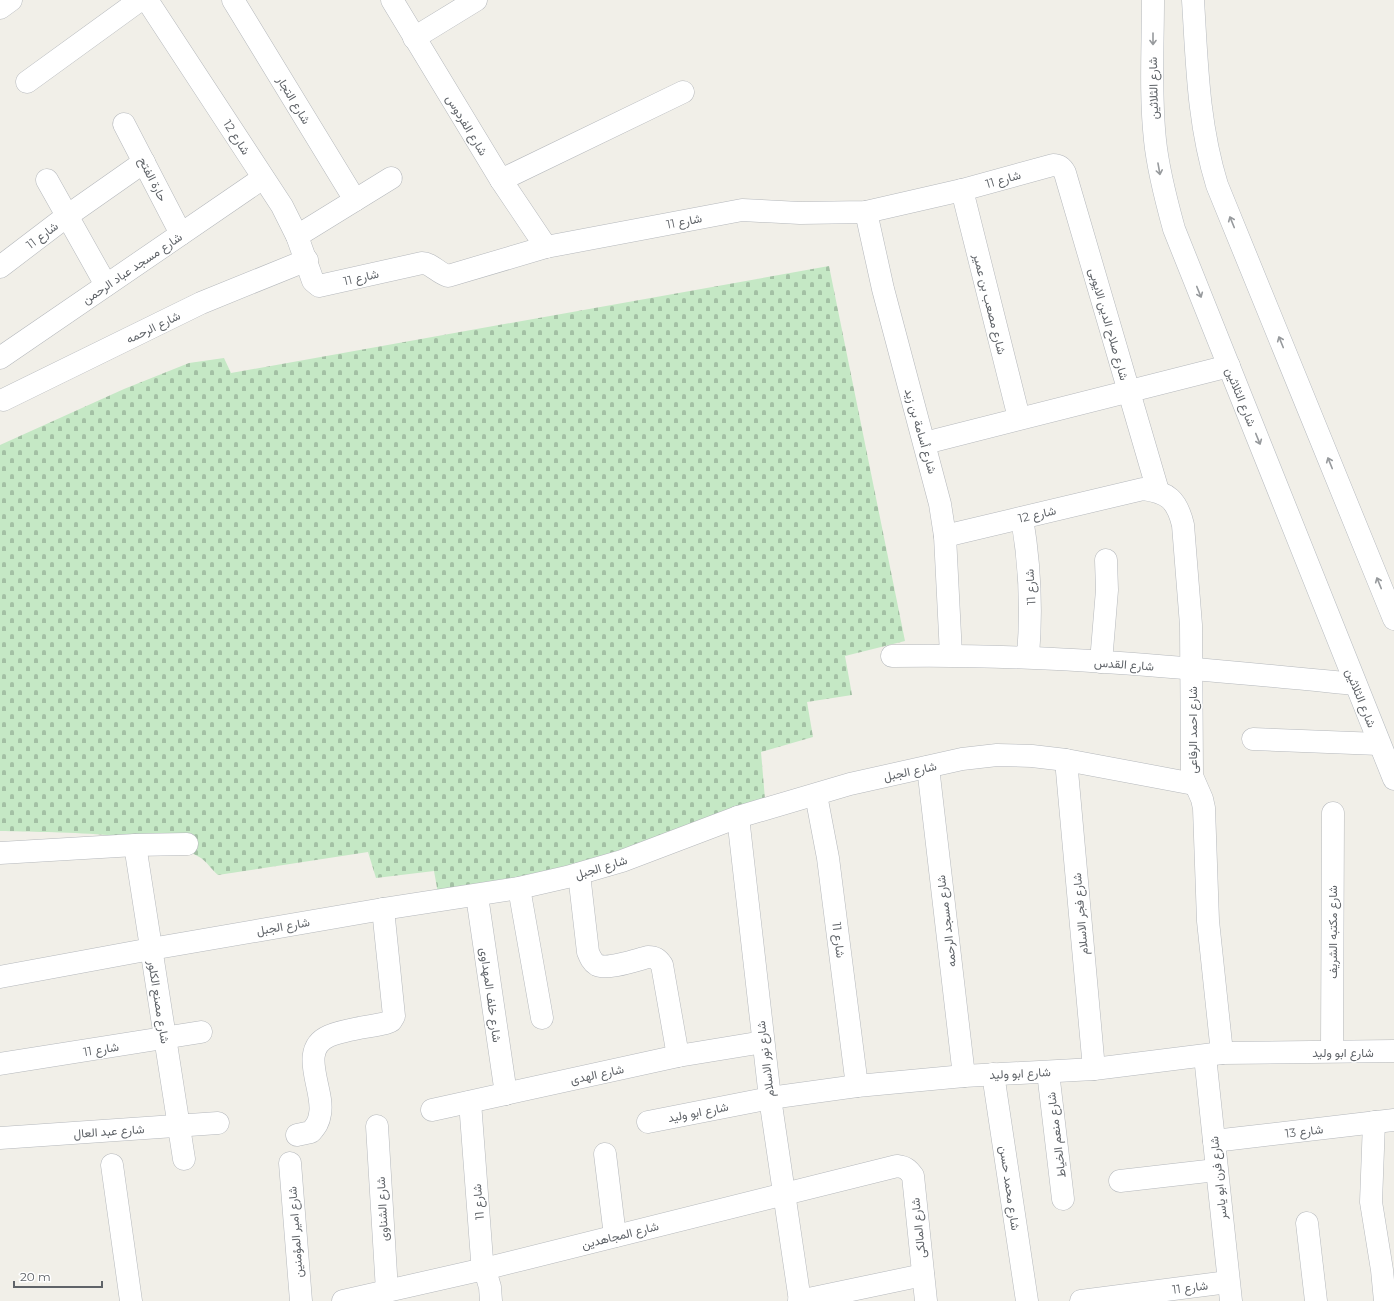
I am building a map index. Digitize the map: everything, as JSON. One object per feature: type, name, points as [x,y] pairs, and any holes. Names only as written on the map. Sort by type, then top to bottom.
[{"type":"street","points":[[0,8],[11,0]]},
{"type":"street","name":"شارع التجار","points":[[233,0],[355,200]]},
{"type":"street","name":"شارع الفردوس","points":[[392,0],[501,180],[546,247]]},
{"type":"street","points":[[414,38],[476,0]]},
{"type":"street","name":"شارع الثلاثين","points":[[1153,0],[1153,111],[1159,171],[1174,229],[1394,779]]},
{"type":"street","points":[[1193,0],[1202,126],[1208,156],[1217,185],[1394,619]]},
{"type":"street","points":[[27,82],[137,1]]},
{"type":"street","name":"شارع 12","points":[[137,1],[282,206],[318,284]]},
{"type":"street","points":[[501,180],[683,92]]},
{"type":"street","name":"حارة الفتح","points":[[124,124],[181,234]]},
{"type":"street","name":"شارع 11","points":[[0,267],[67,216],[144,162]]},
{"type":"street","name":"شارع 11","points":[[318,284],[422,263],[430,265],[435,270],[448,276],[546,247],[742,210],[800,213],[866,212],[962,190],[1053,165]]},
{"type":"street","name":"شارع صلاح الدين الايوبى","points":[[1053,165],[1063,168],[1065,173],[1158,491]]},
{"type":"street","name":"شارع مسجد عباد الرحمن","points":[[0,358],[263,178]]},
{"type":"street","points":[[297,236],[391,178]]},
{"type":"street","points":[[47,180],[106,286]]},
{"type":"street","name":"شارع مصعب بن عمير","points":[[962,190],[1019,418]]},
{"type":"street","name":"شارع أسامة بن زيد","points":[[866,212],[885,297],[924,443],[934,473],[945,536],[951,655]]},
{"type":"street","name":"شارع الرحمه","points":[[3,400],[201,303],[307,260]]},
{"type":"street","points":[[924,443],[1129,390],[1229,366]]},
{"type":"street","name":"شارع 12","points":[[945,536],[1144,489],[1158,491]]},
{"type":"street","name":"شارع احمد الرفاعى","points":[[1158,491],[1171,498],[1179,510],[1183,525],[1191,625],[1192,776],[1194,784],[1202,799],[1204,808],[1214,1055]]},
{"type":"street","name":"شارع 11","points":[[1022,518],[1031,587],[1031,622],[1028,656]]},
{"type":"street","points":[[1101,662],[1107,590],[1106,560]]},
{"type":"street","name":"شارع القدس","points":[[892,656],[1028,656],[1192,668],[1355,684]]},
{"type":"street","points":[[1253,739],[1379,744]]},
{"type":"street","name":"شارع الجبل","points":[[0,977],[383,909],[477,896],[519,888],[579,874],[629,858],[738,817],[850,784],[962,759],[997,756],[1032,756],[1066,760],[1194,784]]},
{"type":"street","name":"شارع فجر الاسلام","points":[[1066,760],[1094,1069]]},
{"type":"street","name":"شارع مسجد الرحمه","points":[[928,767],[964,1076]]},
{"type":"street","name":"شارع 11","points":[[816,795],[828,858],[857,1086]]},
{"type":"street","name":"شارع مكتبه الشريف","points":[[1332,1051],[1333,813]]},
{"type":"street","name":"شارع نور الاسلام","points":[[738,817],[770,1098],[799,1301]]},
{"type":"street","points":[[0,852],[135,845],[187,844]]},
{"type":"street","name":"شارع مصنع الكلور","points":[[135,845],[184,1159]]},
{"type":"street","points":[[579,874],[588,952],[591,960],[597,965],[605,967],[654,957],[662,964],[678,1056]]},
{"type":"street","points":[[519,888],[542,1018]]},
{"type":"street","name":"شارع خلف المهداوى","points":[[477,896],[506,1094]]},
{"type":"street","points":[[297,1135],[311,1132],[318,1124],[321,1112],[313,1060],[315,1050],[320,1041],[329,1036],[386,1023],[391,1021],[394,1016],[383,909]]},
{"type":"street","name":"شارع 11","points":[[0,1064],[165,1039],[201,1032]]},
{"type":"street","name":"شارع الهدى","points":[[432,1110],[678,1056],[763,1042]]},
{"type":"street","name":"شارع ابو وليد","points":[[648,1122],[770,1098],[857,1086],[964,1076],[1094,1069],[1214,1055],[1332,1051],[1394,1051]]},
{"type":"street","name":"شارع فرن ابو ياسر","points":[[1214,1055],[1214,1141],[1229,1291]]},
{"type":"street","name":"شارع منعم الخياط","points":[[1048,1072],[1063,1199]]},
{"type":"street","name":"شارع محمد حسن","points":[[993,1074],[1027,1301]]},
{"type":"street","name":"شارع 11","points":[[470,1102],[484,1269],[490,1287],[491,1301]]},
{"type":"street","points":[[1384,1121],[1371,1202],[1382,1270],[1385,1301]]},
{"type":"street","name":"شارع 13","points":[[1214,1141],[1384,1121]]},
{"type":"street","name":"شارع عبد العال","points":[[0,1138],[218,1123]]},
{"type":"street","name":"شارع الشناوى","points":[[377,1126],[387,1291]]},
{"type":"street","points":[[605,1154],[615,1236]]},
{"type":"street","name":"شارع امير المؤمنين","points":[[290,1163],[301,1301]]},
{"type":"street","points":[[112,1166],[131,1301]]},
{"type":"street","name":"شارع المجاهدين","points":[[343,1301],[484,1269],[896,1166]]},
{"type":"street","name":"شارع المالكى","points":[[896,1166],[904,1167],[909,1170],[913,1176],[926,1301]]},
{"type":"street","points":[[1120,1181],[1216,1170]]},
{"type":"street","points":[[1307,1223],[1316,1301]]},
{"type":"street","points":[[799,1301],[923,1275]]},
{"type":"street","name":"شارع 11","points":[[1081,1301],[1229,1291]]},
{"type":"green space","points":[[829,266],[905,641],[845,656],[852,695],[807,702],[813,737],[761,752],[766,811],[600,868],[439,899],[434,871],[376,878],[368,852],[218,875],[201,858],[182,849],[158,842],[104,835],[0,831],[0,445],[124,389],[189,363],[224,358],[231,373]]}]
